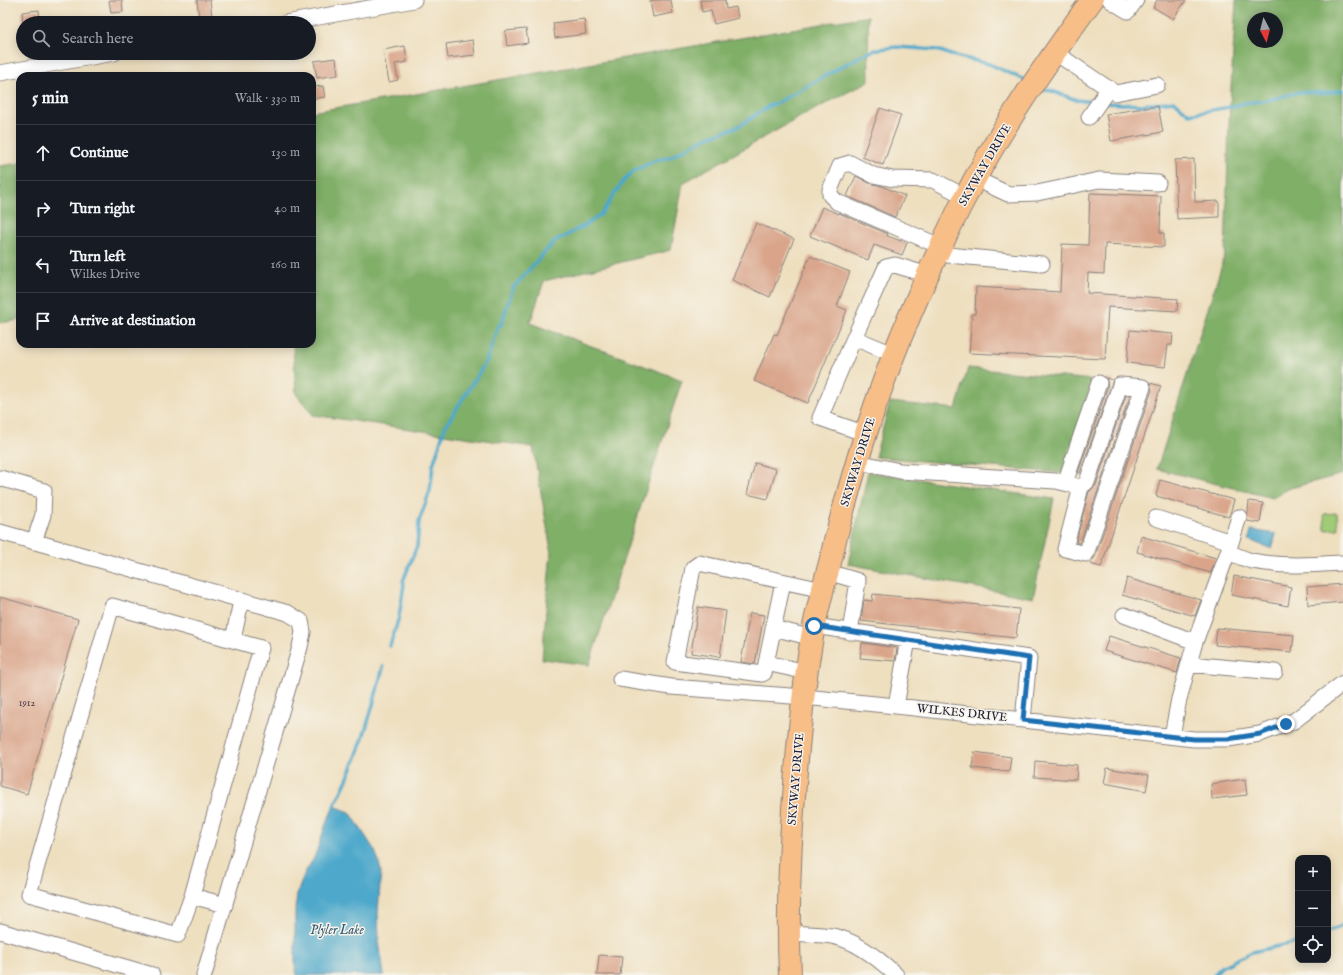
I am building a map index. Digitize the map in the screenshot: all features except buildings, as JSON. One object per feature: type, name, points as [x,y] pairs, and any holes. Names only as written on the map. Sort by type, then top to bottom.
[{"type":"highway","points":[[1054,52],[1081,0]]},
{"type":"highway","name":"SKYWAY DRIVE","points":[[790,975],[788,933],[791,831],[807,672],[813,632],[825,581],[857,462],[894,354],[928,275],[971,188],[1019,106],[1054,52],[1092,0]]},
{"type":"street","points":[[316,17],[414,0]]},
{"type":"street","points":[[1110,0],[1128,11],[1136,0]]},
{"type":"street","points":[[1054,52],[1115,93],[1157,86]]},
{"type":"street","points":[[0,73],[74,60]]},
{"type":"street","points":[[1089,117],[1109,88]]},
{"type":"street","points":[[1042,264],[940,250],[836,202],[830,195],[830,190],[840,166],[850,163],[873,175],[893,179],[932,180],[1008,194],[1037,193],[1099,180],[1158,183]]},
{"type":"street","points":[[866,434],[820,418],[886,267],[895,265],[928,275]]},
{"type":"street","points":[[854,338],[894,354]]},
{"type":"street","points":[[1065,483],[1099,383]]},
{"type":"street","points":[[1120,385],[1143,387],[1086,554],[1065,549],[1081,487],[1087,482],[1120,385]]},
{"type":"street","points":[[857,462],[900,471],[1056,481],[1081,487]]},
{"type":"street","points":[[0,478],[44,491],[43,515],[34,542]]},
{"type":"street","points":[[1172,736],[1179,699],[1194,642],[1230,547],[1239,517]]},
{"type":"street","points":[[1156,518],[1230,547],[1251,560],[1281,565],[1304,566],[1343,563]]},
{"type":"street","points":[[0,532],[288,613],[301,621],[303,632],[300,647],[204,975]]},
{"type":"street","points":[[671,687],[693,568],[700,563],[783,582],[858,581],[850,632]]},
{"type":"street","points":[[675,662],[760,675],[764,673],[783,582]]},
{"type":"street","points":[[233,640],[241,601]]},
{"type":"street","points":[[112,606],[261,648],[192,896],[178,935],[29,894],[112,606]]},
{"type":"street","points":[[1124,615],[1194,642]]},
{"type":"street","points":[[773,628],[813,632],[850,632],[1029,658],[1023,720]]},
{"type":"street","points":[[896,706],[908,640]]},
{"type":"street","points":[[766,663],[807,672]]},
{"type":"street","points":[[1189,664],[1275,672]]},
{"type":"street","points":[[717,690],[720,669]]},
{"type":"street","name":"WILKES DRIVE","points":[[620,679],[671,687],[804,697],[896,706],[1194,739],[1228,739],[1260,734],[1294,721],[1343,682]]},
{"type":"street","points":[[192,896],[225,905]]},
{"type":"street","points":[[0,931],[152,975]]},
{"type":"street","points":[[788,933],[834,936],[854,944],[880,959],[896,975]]},
{"type":"green space","points":[[1236,0],[1343,0],[1343,474],[1287,489],[1273,498],[1157,469],[1225,255],[1229,123]]},
{"type":"green space","points":[[868,16],[869,81],[802,116],[683,183],[671,250],[544,281],[530,323],[682,380],[589,665],[542,659],[551,550],[533,447],[313,415],[296,394],[293,348],[316,348],[316,111]]},
{"type":"green space","points":[[16,164],[16,321],[0,323],[0,166]]},
{"type":"green space","points":[[968,368],[1093,380],[1062,473],[875,457],[890,402],[956,409]]},
{"type":"green space","points":[[868,472],[1054,499],[1033,598],[848,564]]},
{"type":"green space","points":[[1337,513],[1338,529],[1325,530],[1324,514]]},
{"type":"water","points":[[1251,530],[1276,534],[1272,549],[1249,540]]},
{"type":"water","name":"Plyler Lake","points":[[334,806],[350,812],[375,851],[378,859],[381,871],[378,913],[379,942],[384,975],[297,975],[295,965],[295,911],[297,894],[305,872],[314,858]]},
{"type":"waterway","points":[[390,646],[399,617],[404,584],[403,581],[417,546],[419,521],[430,491],[433,465],[445,427],[487,360],[498,326],[501,325],[513,288],[559,238],[563,238],[583,227],[602,213],[627,177],[634,171],[654,161],[670,157],[703,139],[739,126],[772,104],[775,104],[864,54],[879,49],[897,47],[938,50],[951,55],[989,64],[1027,81]]},
{"type":"waterway","points":[[1040,87],[1077,100],[1096,102]]},
{"type":"waterway","points":[[1104,103],[1142,105],[1174,101],[1189,114],[1236,106],[1244,103],[1269,100],[1299,92],[1326,93],[1343,90]]},
{"type":"waterway","points":[[336,811],[334,806],[343,789],[357,755],[369,720],[383,667]]},
{"type":"waterway","points":[[1331,931],[1343,925]]},
{"type":"waterway","points":[[1214,975],[1221,967],[1252,952],[1295,943]]},
{"type":"route","points":[[814,626],[1029,658],[1023,720],[1194,739],[1228,739],[1260,734],[1286,724]]}]
